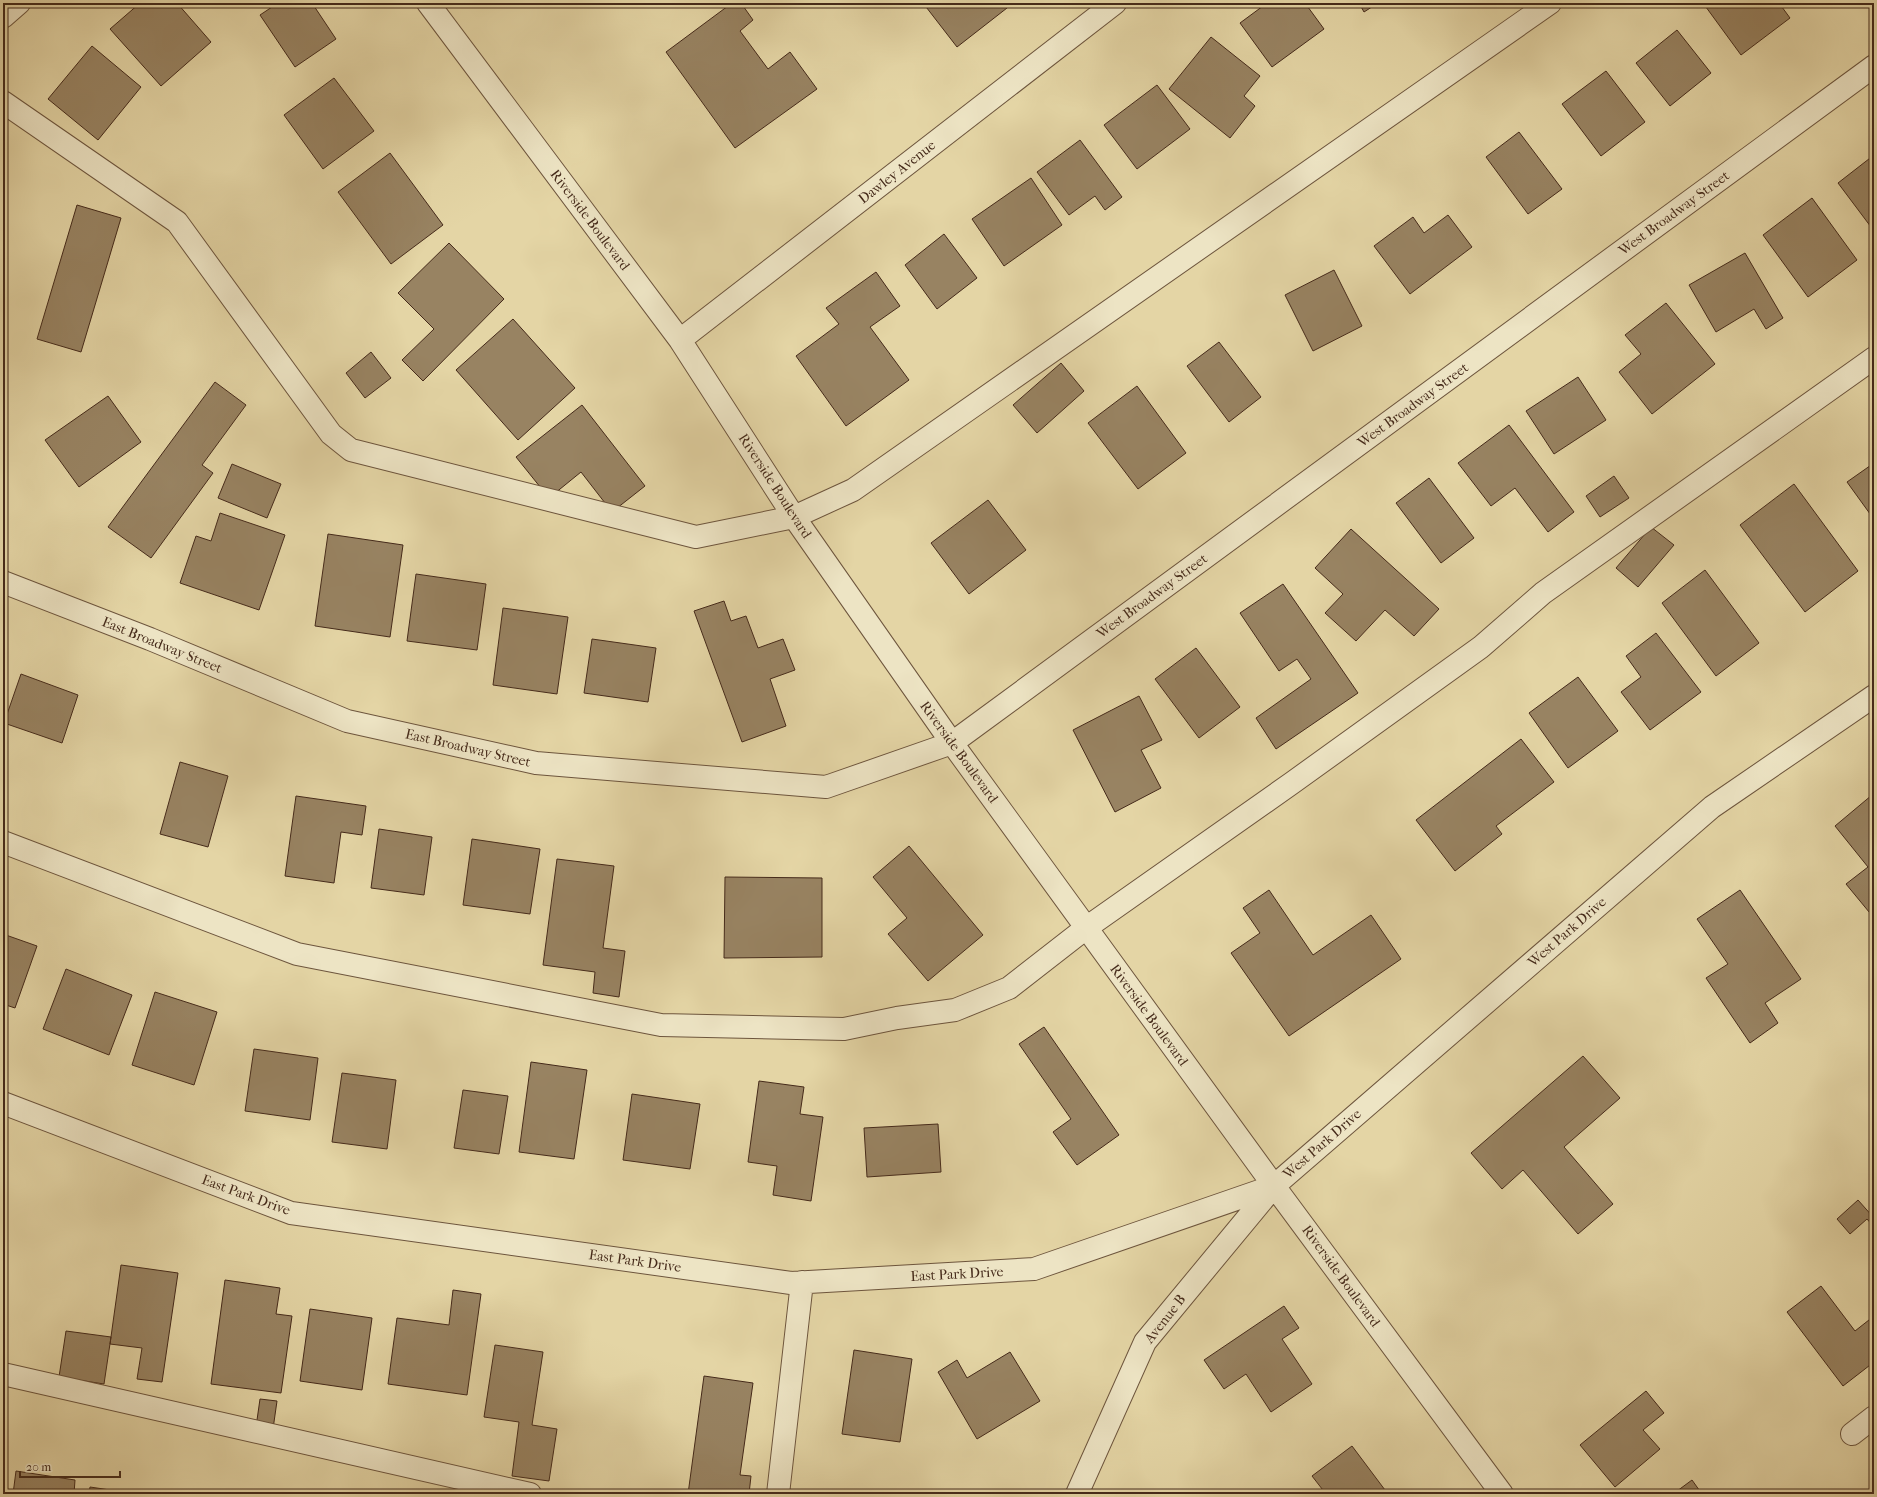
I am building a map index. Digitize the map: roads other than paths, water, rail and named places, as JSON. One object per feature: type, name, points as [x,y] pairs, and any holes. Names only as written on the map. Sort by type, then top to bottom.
[{"type":"street","points":[[3,17],[19,3]]},
{"type":"street","name":"Riverside Boulevard","points":[[428,3],[680,340],[794,517],[952,744],[1274,1186],[1502,1494]]},
{"type":"street","name":"Dawley Avenue","points":[[680,340],[1115,3]]},
{"type":"street","points":[[3,102],[177,222],[331,434],[351,450],[696,537],[794,517],[853,490],[1550,3]]},
{"type":"street","name":"West Broadway Street","points":[[952,744],[1874,66]]},
{"type":"street","points":[[3,842],[297,954],[661,1025],[844,1029],[897,1018],[955,1010],[1010,988],[1086,928],[1292,783],[1481,647],[1543,593],[1874,358]]},
{"type":"street","name":"East Broadway Street","points":[[3,582],[150,639],[347,721],[536,764],[826,787],[952,744]]},
{"type":"street","name":"West Park Drive","points":[[1274,1186],[1712,807],[1874,696]]},
{"type":"street","name":"East Park Drive","points":[[3,1103],[291,1213],[791,1283],[1034,1269],[1274,1186]]},
{"type":"street","name":"Avenue B","points":[[1077,1494],[1146,1342],[1274,1186]]},
{"type":"street","points":[[778,1494],[802,1282]]},
{"type":"street","points":[[3,1374],[530,1494]]},
{"type":"street","points":[[1852,1434],[1874,1417]]}]
